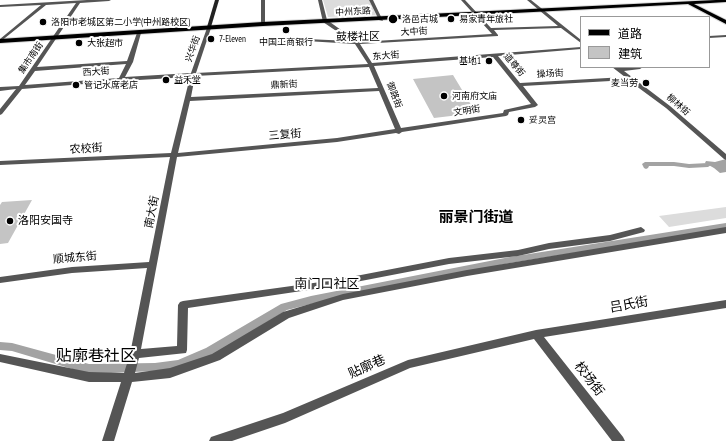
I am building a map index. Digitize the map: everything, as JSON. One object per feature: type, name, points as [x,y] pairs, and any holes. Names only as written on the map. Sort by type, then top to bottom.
[{"type":"main road","points":[[682,0],[696,3],[726,21]]},
{"type":"main road","name":"中州东路","points":[[54,38],[264,24],[726,2]]},
{"type":"main road","name":"中州东路","points":[[0,41],[139,34],[210,27],[326,21]]},
{"type":"street","points":[[0,41],[49,0]]},
{"type":"street","points":[[0,6],[109,0]]},
{"type":"street","points":[[210,27],[217,0]]},
{"type":"street","points":[[210,27],[220,0]]},
{"type":"street","points":[[263,0],[264,24]]},
{"type":"street","points":[[320,0],[326,21],[359,43]]},
{"type":"street","points":[[371,0],[381,19]]},
{"type":"street","points":[[463,0],[490,29],[562,26]]},
{"type":"street","points":[[529,0],[580,41]]},
{"type":"street","name":"集市南街","points":[[0,113],[34,69],[79,2]]},
{"type":"street","name":"兴华街","points":[[193,75],[210,27]]},
{"type":"street","name":"大中街","points":[[269,42],[306,40],[359,43],[496,35],[490,29]]},
{"type":"street","points":[[121,79],[130,62],[139,34]]},
{"type":"street","points":[[710,37],[726,36]]},
{"type":"street","name":"御路街","points":[[359,43],[372,65],[399,132]]},
{"type":"street","name":"东大街","points":[[193,75],[372,65],[580,48]]},
{"type":"street","name":"道尊街","points":[[494,55],[535,105]]},
{"type":"street","points":[[34,69],[130,62]]},
{"type":"street","name":"柳林街","points":[[617,68],[668,108],[725,158]]},
{"type":"street","name":"西大街","points":[[0,89],[121,79],[193,75]]},
{"type":"street","name":"南大街","points":[[108,441],[135,354],[174,155],[193,75]]},
{"type":"street","name":"操场街","points":[[519,85],[630,78]]},
{"type":"street","name":"鼎新街","points":[[187,99],[382,89]]},
{"type":"street","name":"文明街","points":[[399,132],[506,114],[506,110],[535,105]]},
{"type":"street","name":"三复街","points":[[174,155],[337,140],[399,132]]},
{"type":"street","name":"农校街","points":[[0,163],[174,155]]},
{"type":"street","points":[[135,354],[182,350],[183,305],[335,283],[449,261],[518,253],[549,246],[610,238],[641,230]]},
{"type":"street","points":[[0,358],[89,377],[128,378],[170,373],[216,357],[286,315],[343,297],[467,273],[726,230]]},
{"type":"street","name":"顺城东街","points":[[0,280],[72,270],[152,265]]},
{"type":"street","name":"吕氏街","points":[[536,334],[726,304]]},
{"type":"street","name":"贴廓巷","points":[[215,441],[285,418],[408,364],[536,334]]},
{"type":"street","name":"校场街","points":[[536,334],[619,441]]},
{"type":"shaded area","points":[[323,0],[369,0],[376,15],[328,17]]},
{"type":"shaded area","points":[[726,159],[726,172],[720,173],[705,163],[706,161],[715,162]]},
{"type":"shaded area","points":[[726,207],[726,218],[669,227],[659,216]]},
{"type":"building","name":"河南府文庙","points":[[453,75],[476,113],[434,118],[413,79]]},
{"type":"building","name":"洛阳安国寺","points":[[32,200],[8,243],[0,244],[0,205],[2,202]]},
{"type":"waterway","points":[[646,167],[645,164],[674,164],[689,166],[708,165]]},
{"type":"waterway","points":[[0,346],[12,347],[89,369],[155,367],[179,364],[210,351],[284,307],[311,300],[510,260],[726,226]]},
{"type":"place","name":"洛邑古城","points":[[393,19]]},
{"type":"place","name":"易家青年旅社","points":[[451,19]]},
{"type":"place","name":"洛阳市老城区第二小学(中州路校区)","points":[[43,22]]},
{"type":"place","name":"中国工商银行","points":[[286,30]]},
{"type":"place","name":"7-Eleven","points":[[211,39]]},
{"type":"place","name":"大张超市","points":[[79,43]]},
{"type":"place","name":"基地1","points":[[489,61]]},
{"type":"place","name":"益禾堂","points":[[166,80]]},
{"type":"place","name":"麦当劳","points":[[646,83]]},
{"type":"place","name":"管记水席老店","points":[[76,85]]},
{"type":"place","name":"河南府文庙","points":[[444,96]]},
{"type":"place","name":"妥灵宫","points":[[521,120]]},
{"type":"place","name":"洛阳安国寺","points":[[10,221]]},
{"type":"district","name":"鼓楼社区","points":[[358,37]]},
{"type":"district","name":"丽景门街道","points":[[476,218]]},
{"type":"district","name":"南门口社区","points":[[327,284]]},
{"type":"district","name":"贴廓巷社区","points":[[96,356]]}]
